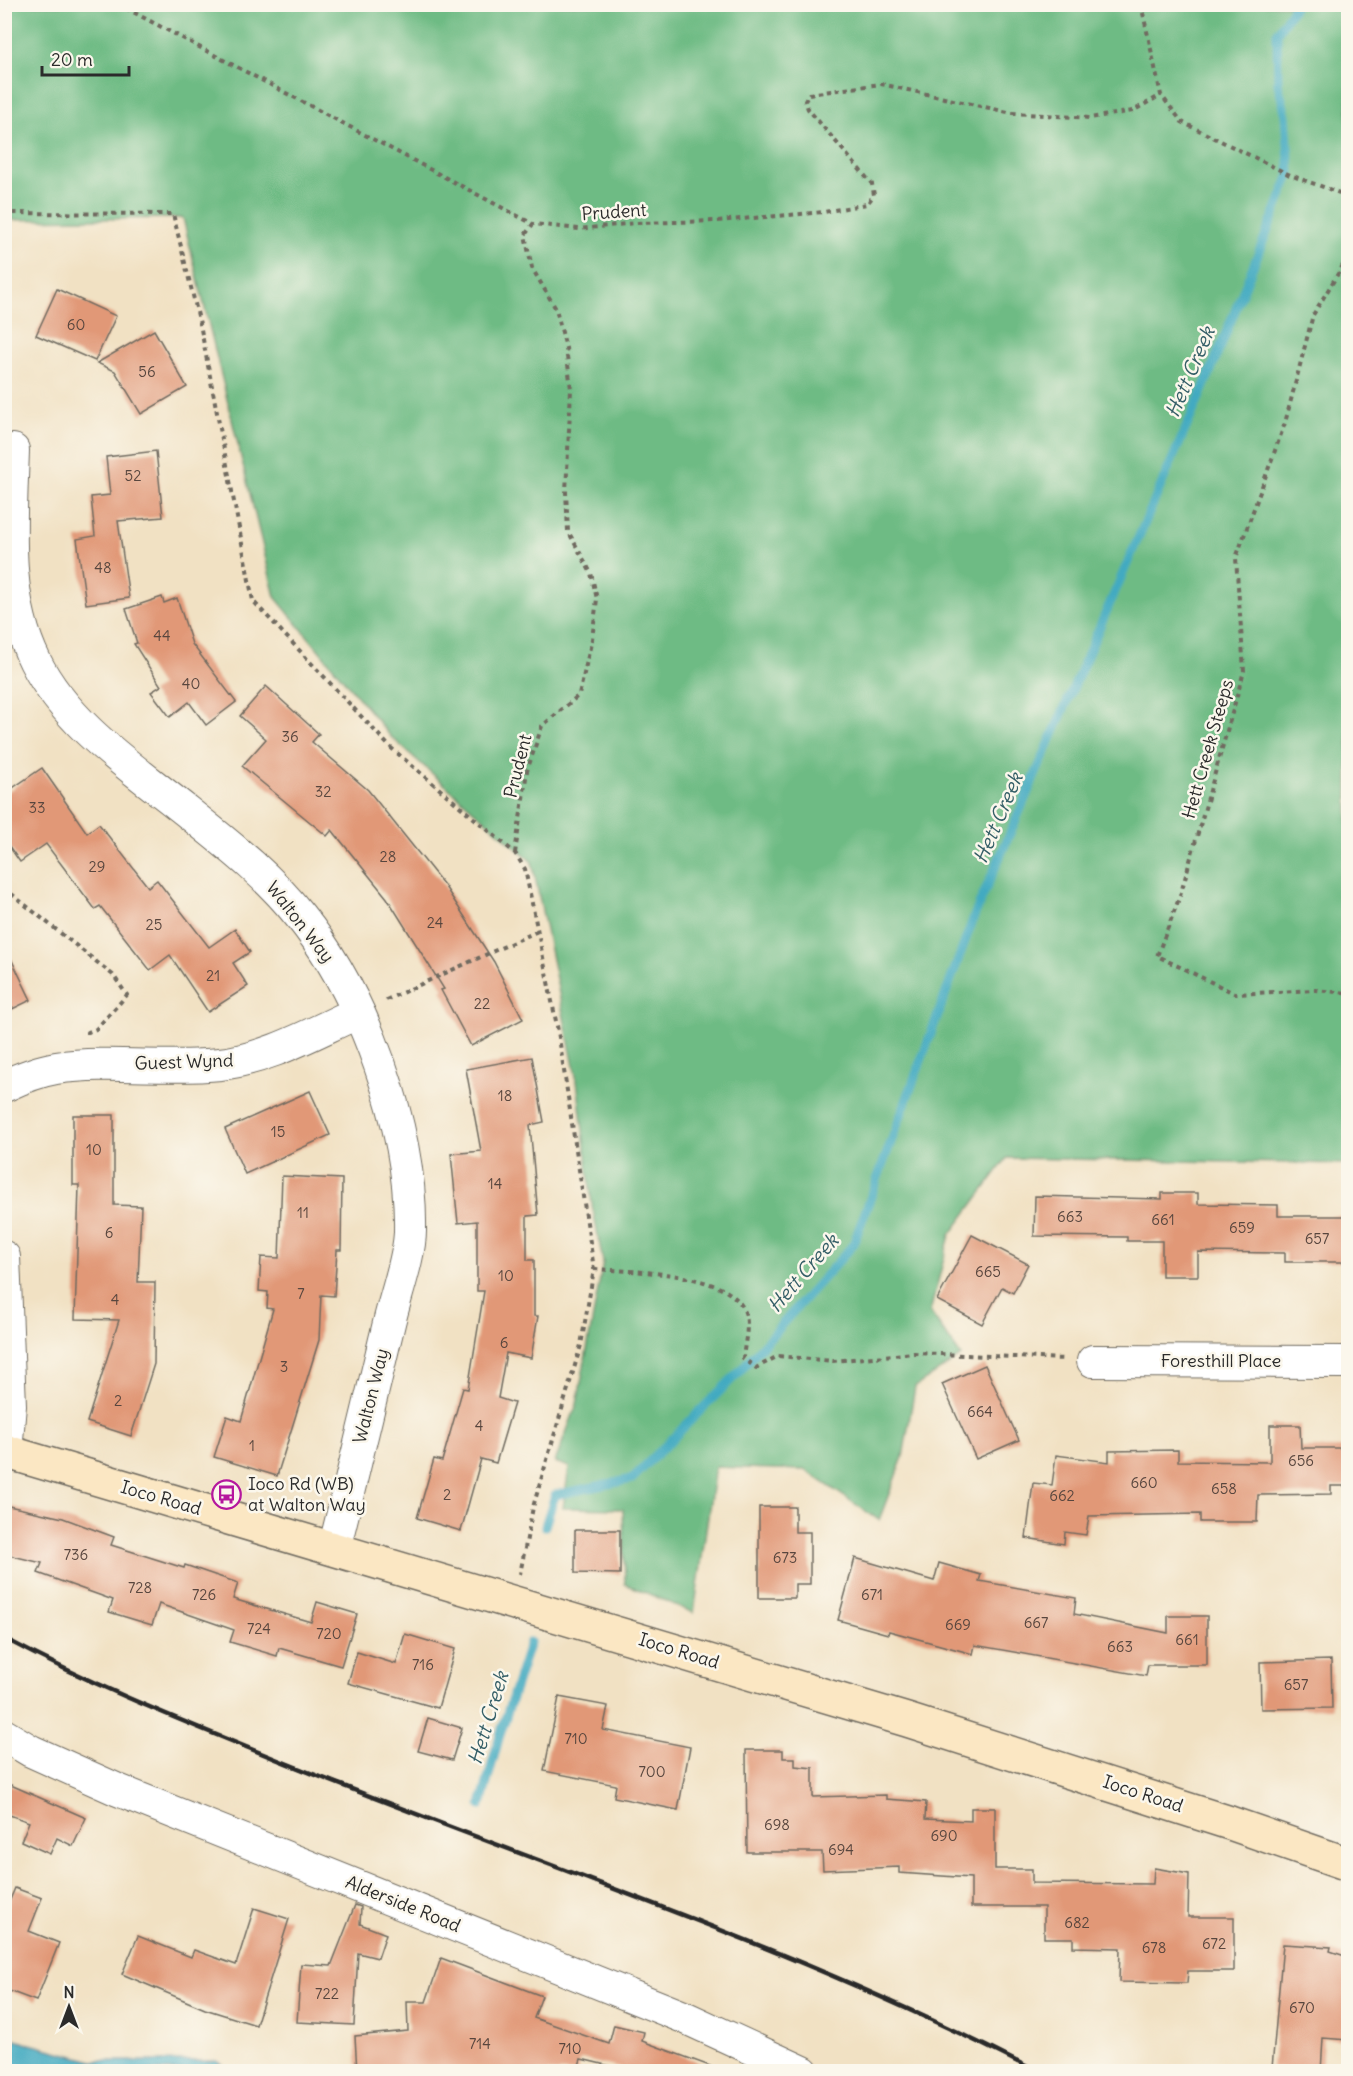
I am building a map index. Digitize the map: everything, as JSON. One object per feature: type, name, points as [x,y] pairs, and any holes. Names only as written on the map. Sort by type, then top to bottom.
[{"type":"main road","name":"Ioco Road","points":[[5,1451],[1078,1773],[1348,1864]]},
{"type":"street","name":"Walton Way","points":[[13,450],[11,545],[15,591],[25,639],[35,662],[59,699],[91,735],[214,834],[272,885],[300,916],[331,959],[378,1057],[402,1139],[411,1233],[334,1549]]},
{"type":"street","name":"Guest Wynd","points":[[4,1086],[55,1068],[92,1065],[219,1064],[242,1060],[287,1044],[357,1013]]},
{"type":"street","points":[[4,1257],[10,1405],[5,1451]]},
{"type":"street","name":"Foresthill Place","points":[[1093,1360],[1348,1362]]},
{"type":"street","name":"Alderside Road","points":[[4,1735],[118,1790],[686,2018],[803,2072]]},
{"type":"path","points":[[118,4],[533,224]]},
{"type":"path","points":[[1141,4],[1161,95],[1182,122],[1290,175],[1348,196]]},
{"type":"path","name":"Prudent","points":[[515,853],[527,771],[542,726],[579,695],[592,639],[597,599],[591,573],[568,531],[570,379],[566,348],[556,309],[532,268],[525,235],[533,224],[579,229],[636,223],[717,221],[824,212],[867,204],[874,195],[872,184],[808,109],[805,101],[809,94],[881,84],[1012,113],[1090,118],[1133,111],[1161,95]]},
{"type":"path","points":[[4,213],[173,214],[200,324],[253,601],[390,747],[515,853],[525,869],[558,1031],[594,1269],[580,1345],[533,1507],[519,1580],[511,1601]]},
{"type":"path","name":"Hett Creek Steeps","points":[[1348,257],[1312,315],[1285,423],[1236,558],[1244,671],[1180,896],[1157,956],[1236,994],[1315,990],[1348,993]]},
{"type":"path","points":[[4,888],[113,975],[127,995],[96,1029],[88,1032],[88,1053],[92,1065]]},
{"type":"path","points":[[357,1013],[538,931]]},
{"type":"path","points":[[594,1269],[674,1275],[714,1284],[735,1297],[746,1316],[743,1358],[756,1368],[777,1356],[833,1360],[915,1353],[1093,1360]]},
{"type":"green space","points":[[4,5],[1348,5],[1348,1164],[1007,1158],[950,1235],[930,1312],[961,1356],[915,1387],[903,1457],[879,1520],[805,1470],[715,1467],[694,1613],[625,1584],[623,1509],[563,1508],[569,1467],[555,1462],[577,1404],[603,1262],[592,1205],[577,1081],[532,862],[391,737],[275,597],[183,218],[5,220]]},
{"type":"water","points":[[4,2037],[93,2061],[216,2061],[231,2071],[5,2071]]},
{"type":"building","points":[[57,289],[116,316],[95,361],[36,335]]},
{"type":"building","points":[[154,330],[187,387],[141,414],[115,371],[97,363]]},
{"type":"building","points":[[156,451],[163,517],[118,521],[129,598],[86,604],[77,539],[95,536],[91,497],[110,495],[106,457]]},
{"type":"building","points":[[162,597],[164,603],[177,598],[192,644],[236,702],[206,725],[189,702],[170,717],[151,692],[161,686],[134,644],[137,643],[126,609]]},
{"type":"building","points":[[266,686],[319,734],[312,742],[368,790],[444,885],[494,962],[523,1019],[471,1046],[441,990],[444,989],[387,898],[332,830],[327,836],[242,766],[266,739],[240,716]]},
{"type":"building","points":[[42,768],[87,833],[99,824],[148,887],[157,880],[209,947],[235,929],[250,952],[233,963],[248,986],[208,1012],[170,955],[150,970],[100,906],[95,909],[46,844],[20,862],[4,839],[4,794]]},
{"type":"building","points":[[4,944],[31,1000],[4,1013]]},
{"type":"building","points":[[532,1057],[544,1122],[530,1125],[538,1215],[527,1216],[527,1260],[534,1260],[534,1316],[538,1316],[531,1358],[506,1353],[498,1398],[514,1403],[496,1463],[481,1459],[461,1531],[417,1518],[434,1459],[442,1461],[463,1388],[468,1389],[484,1291],[477,1291],[477,1221],[458,1223],[451,1154],[481,1151],[466,1069]]},
{"type":"building","points":[[310,1091],[330,1135],[245,1174],[225,1129]]},
{"type":"building","points":[[73,1115],[114,1115],[114,1205],[141,1206],[138,1282],[155,1282],[154,1364],[131,1436],[87,1422],[119,1320],[75,1319],[79,1185],[73,1185]]},
{"type":"building","points":[[282,1176],[342,1179],[341,1250],[337,1250],[334,1296],[321,1295],[319,1340],[277,1476],[214,1457],[227,1416],[241,1421],[273,1309],[267,1308],[268,1292],[259,1291],[261,1257],[279,1258]]},
{"type":"building","points":[[1162,1193],[1198,1193],[1198,1204],[1278,1205],[1278,1216],[1348,1216],[1348,1262],[1285,1262],[1285,1253],[1198,1252],[1198,1276],[1162,1276],[1162,1241],[1127,1241],[1127,1237],[1034,1236],[1035,1196],[1162,1199]]},
{"type":"building","points":[[972,1235],[1028,1264],[1013,1293],[1002,1287],[982,1324],[937,1300]]},
{"type":"building","points":[[985,1365],[1019,1440],[976,1459],[942,1384]]},
{"type":"building","points":[[1270,1425],[1300,1425],[1301,1448],[1348,1448],[1348,1486],[1331,1486],[1331,1494],[1258,1495],[1257,1522],[1200,1522],[1200,1514],[1089,1516],[1086,1535],[1065,1532],[1064,1544],[1026,1538],[1033,1483],[1052,1485],[1056,1455],[1109,1462],[1109,1451],[1178,1450],[1178,1461],[1270,1462]]},
{"type":"building","points":[[4,1505],[63,1518],[114,1537],[111,1545],[184,1568],[185,1565],[238,1583],[233,1599],[311,1622],[317,1602],[357,1614],[341,1666],[279,1648],[277,1656],[230,1642],[234,1630],[159,1604],[152,1625],[109,1612],[113,1600],[38,1573],[42,1563],[4,1554]]},
{"type":"building","points":[[759,1507],[795,1507],[795,1532],[810,1532],[810,1584],[795,1584],[795,1598],[759,1598]]},
{"type":"building","points":[[575,1530],[620,1530],[620,1574],[575,1573]]},
{"type":"building","points":[[855,1558],[934,1581],[939,1563],[981,1575],[979,1581],[1076,1598],[1074,1614],[1168,1633],[1168,1616],[1207,1616],[1207,1665],[1148,1665],[1146,1676],[975,1645],[973,1654],[838,1620]]},
{"type":"building","points":[[405,1634],[455,1649],[438,1708],[348,1683],[357,1652],[396,1664]]},
{"type":"building","points":[[1331,1660],[1332,1708],[1261,1709],[1260,1662]]},
{"type":"building","points":[[559,1697],[608,1706],[603,1730],[690,1747],[678,1810],[614,1797],[616,1785],[544,1771]]},
{"type":"building","points":[[428,1718],[462,1728],[452,1760],[418,1751]]},
{"type":"building","points":[[746,1750],[783,1750],[783,1758],[795,1758],[795,1766],[813,1768],[813,1797],[886,1795],[886,1799],[926,1802],[925,1819],[971,1821],[971,1808],[995,1808],[995,1869],[1032,1869],[1032,1883],[1153,1884],[1154,1868],[1189,1874],[1188,1917],[1234,1917],[1234,1971],[1188,1971],[1187,1983],[1119,1982],[1120,1948],[1073,1947],[1073,1938],[1044,1938],[1044,1907],[971,1907],[971,1878],[899,1873],[899,1867],[823,1870],[822,1852],[747,1852]]},
{"type":"building","points":[[4,1782],[86,1818],[73,1846],[57,1838],[50,1854],[21,1841],[29,1822],[4,1813]]},
{"type":"building","points":[[15,1888],[42,1898],[29,1931],[59,1943],[36,2001],[4,1989],[4,1914]]},
{"type":"building","points":[[355,1905],[361,1907],[360,1924],[386,1934],[378,1958],[358,1953],[354,2025],[297,2022],[301,1964],[331,1966]]},
{"type":"building","points":[[254,1908],[289,1919],[256,2025],[205,2009],[122,1974],[138,1936],[191,1957],[194,1950],[236,1965]]},
{"type":"building","points":[[1283,1944],[1331,1947],[1330,1951],[1348,1957],[1348,2040],[1323,2038],[1321,2072],[1272,2068]]},
{"type":"building","points":[[441,1958],[542,1996],[534,2018],[609,2044],[614,2025],[644,2032],[642,2041],[718,2069],[718,2072],[635,2072],[581,2059],[577,2072],[357,2072],[355,2036],[408,2031],[407,2002],[426,2002]]},
{"type":"waterway","name":"Hett Creek","points":[[545,1526],[555,1495],[632,1479],[738,1373],[853,1245],[975,914],[1209,375],[1290,175],[1286,115],[1278,84],[1277,33],[1296,4]]},
{"type":"waterway","name":"Hett Creek","points":[[481,1805],[499,1738],[530,1642]]},
{"type":"railway","points":[[4,1638],[97,1684],[224,1738],[749,1941],[942,2025],[1037,2072]]},
{"type":"place","name":"Ioco Rd (WB) at Walton Way","points":[[227,1494]]}]
